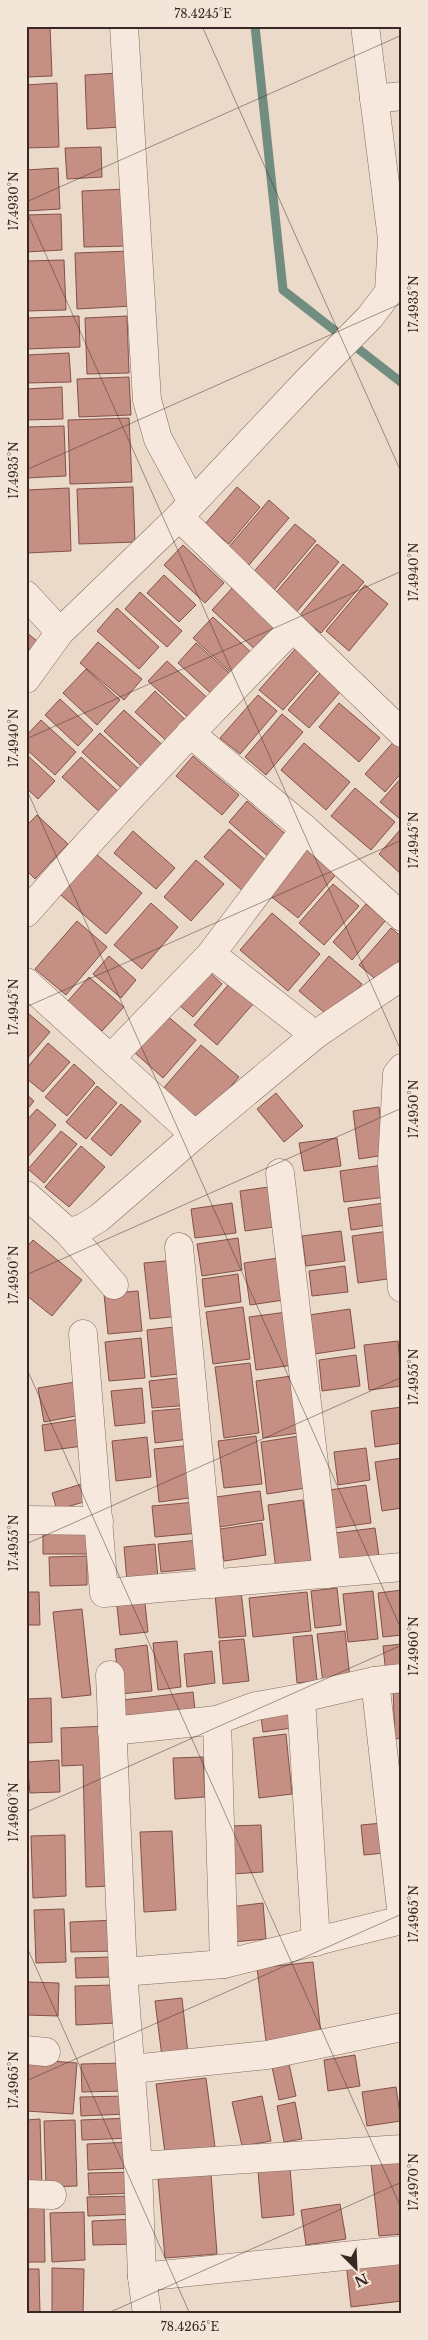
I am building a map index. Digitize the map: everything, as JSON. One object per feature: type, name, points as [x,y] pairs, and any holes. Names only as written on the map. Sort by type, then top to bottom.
[{"type":"street","points":[[124,26],[147,400],[158,439],[186,510],[293,628],[402,733]]},
{"type":"street","points":[[26,679],[60,632],[186,510],[370,317],[396,281],[365,26]]},
{"type":"street","points":[[374,99],[402,96]]},
{"type":"street","points":[[26,595],[60,632]]},
{"type":"street","points":[[26,913],[90,840],[190,732],[293,628]]},
{"type":"street","points":[[190,732],[305,829],[402,917]]},
{"type":"street","points":[[111,1058],[211,954],[305,829]]},
{"type":"street","points":[[211,954],[315,1035]]},
{"type":"street","points":[[68,1232],[81,1229],[99,1218],[315,1035],[402,976]]},
{"type":"street","points":[[26,982],[195,1135]]},
{"type":"street","points":[[401,1271],[397,1164],[397,1074],[402,1068]]},
{"type":"street","points":[[280,1173],[327,1574]]},
{"type":"street","points":[[26,1195],[68,1232],[114,1285]]},
{"type":"street","points":[[178,1247],[211,1584]]},
{"type":"street","points":[[83,1334],[104,1593],[402,1567]]},
{"type":"street","points":[[26,1520],[99,1521]]},
{"type":"street","points":[[110,1675],[123,1972],[132,2069],[142,2277],[147,2314]]},
{"type":"street","points":[[112,1732],[218,1720],[256,1706],[375,1681],[402,1678]]},
{"type":"street","points":[[123,1972],[224,1964],[402,1919],[375,1681]]},
{"type":"street","points":[[301,1698],[316,1942]]},
{"type":"street","points":[[218,1720],[224,1964]]},
{"type":"street","points":[[132,2069],[267,2055],[402,2027]]},
{"type":"street","points":[[138,2166],[402,2149]]},
{"type":"street","points":[[142,2277],[402,2250]]},
{"type":"building","points":[[26,26],[50,26],[52,76],[26,77]]},
{"type":"building","points":[[119,73],[121,127],[87,129],[85,75]]},
{"type":"building","points":[[57,83],[59,147],[26,148],[26,85]]},
{"type":"building","points":[[101,147],[102,177],[67,179],[65,148]]},
{"type":"building","points":[[58,168],[60,209],[26,211],[26,170]]},
{"type":"building","points":[[126,189],[128,246],[84,247],[82,191]]},
{"type":"building","points":[[61,214],[62,250],[26,252],[26,215]]},
{"type":"building","points":[[131,251],[133,306],[77,309],[75,253]]},
{"type":"building","points":[[64,260],[66,310],[26,311],[26,261]]},
{"type":"building","points":[[79,316],[80,347],[26,349],[26,318]]},
{"type":"building","points":[[127,316],[129,373],[87,374],[85,318]]},
{"type":"building","points":[[69,353],[71,382],[26,383],[26,355]]},
{"type":"building","points":[[129,377],[131,415],[79,417],[77,379]]},
{"type":"building","points":[[62,387],[63,419],[26,420],[26,389]]},
{"type":"building","points":[[129,418],[132,482],[70,484],[68,420]]},
{"type":"building","points":[[64,426],[66,476],[26,478],[26,427]]},
{"type":"building","points":[[133,487],[135,542],[79,544],[77,489]]},
{"type":"building","points":[[237,487],[260,507],[229,544],[205,524]]},
{"type":"building","points":[[69,488],[71,551],[26,553],[26,490]]},
{"type":"building","points":[[269,500],[289,518],[249,565],[228,548]]},
{"type":"building","points":[[295,524],[316,541],[271,594],[250,576]]},
{"type":"building","points":[[317,544],[339,562],[294,615],[273,596]]},
{"type":"building","points":[[183,545],[224,583],[205,603],[164,565]]},
{"type":"building","points":[[343,564],[364,582],[321,633],[299,616]]},
{"type":"building","points":[[164,575],[196,605],[179,622],[147,593]]},
{"type":"building","points":[[365,585],[388,604],[349,651],[326,631]]},
{"type":"building","points":[[234,586],[281,628],[258,652],[212,610]]},
{"type":"building","points":[[140,592],[182,631],[167,647],[125,609]]},
{"type":"building","points":[[117,608],[159,647],[139,669],[97,631]]},
{"type":"building","points":[[213,617],[255,656],[236,677],[193,638]]},
{"type":"building","points":[[26,632],[37,641],[26,654]]},
{"type":"building","points":[[98,642],[142,679],[124,700],[80,663]]},
{"type":"building","points":[[196,643],[236,679],[217,699],[178,663]]},
{"type":"building","points":[[298,646],[322,666],[283,710],[259,690]]},
{"type":"building","points":[[167,661],[212,702],[193,722],[148,681]]},
{"type":"building","points":[[326,666],[347,684],[309,728],[288,710]]},
{"type":"building","points":[[86,669],[120,700],[97,725],[63,693]]},
{"type":"building","points":[[155,691],[191,725],[172,746],[135,712]]},
{"type":"building","points":[[258,695],[277,711],[240,754],[220,738]]},
{"type":"building","points":[[60,699],[93,730],[78,746],[45,715]]},
{"type":"building","points":[[339,703],[380,738],[359,762],[319,727]]},
{"type":"building","points":[[124,710],[168,750],[148,772],[104,731]]},
{"type":"building","points":[[282,714],[303,732],[266,775],[245,757]]},
{"type":"building","points":[[41,720],[76,752],[55,775],[26,749],[26,736]]},
{"type":"building","points":[[100,733],[143,773],[126,792],[82,752]]},
{"type":"building","points":[[398,737],[402,741],[402,772],[385,792],[365,774]]},
{"type":"building","points":[[304,743],[350,782],[326,810],[281,770]]},
{"type":"building","points":[[26,754],[55,781],[38,799],[26,788]]},
{"type":"building","points":[[193,756],[239,795],[222,815],[176,776]]},
{"type":"building","points":[[81,757],[124,797],[105,817],[62,777]]},
{"type":"building","points":[[402,777],[402,817],[400,819],[380,802]]},
{"type":"building","points":[[355,788],[395,822],[371,850],[331,816]]},
{"type":"building","points":[[247,801],[290,838],[271,859],[229,822]]},
{"type":"building","points":[[37,815],[68,844],[35,879],[26,870],[26,826]]},
{"type":"building","points":[[229,829],[268,862],[243,891],[204,857]]},
{"type":"building","points":[[400,830],[402,831],[402,875],[379,854]]},
{"type":"building","points":[[133,831],[175,868],[156,889],[114,853]]},
{"type":"building","points":[[310,845],[339,871],[298,918],[268,894]]},
{"type":"building","points":[[89,848],[142,893],[106,934],[54,889]]},
{"type":"building","points":[[196,860],[224,884],[191,921],[164,897]]},
{"type":"building","points":[[333,884],[359,906],[324,945],[299,923]]},
{"type":"building","points":[[151,903],[178,927],[142,969],[114,945]]},
{"type":"building","points":[[366,904],[386,920],[352,960],[333,942]]},
{"type":"building","points":[[272,913],[320,954],[288,991],[240,950]]},
{"type":"building","points":[[77,921],[107,947],[66,995],[35,969]]},
{"type":"building","points":[[391,928],[402,937],[402,957],[380,983],[359,965]]},
{"type":"building","points":[[109,956],[136,980],[121,998],[93,974]]},
{"type":"building","points":[[329,956],[362,984],[332,1019],[299,991]]},
{"type":"building","points":[[208,971],[222,984],[193,1017],[179,1005]]},
{"type":"building","points":[[89,977],[124,1007],[102,1031],[67,1002]]},
{"type":"building","points":[[229,984],[253,1004],[217,1045],[194,1025]]},
{"type":"building","points":[[29,1014],[50,1032],[26,1060],[26,1018]]},
{"type":"building","points":[[166,1015],[196,1040],[163,1078],[134,1052]]},
{"type":"building","points":[[48,1043],[70,1062],[43,1092],[26,1078],[26,1069]]},
{"type":"building","points":[[201,1045],[239,1077],[198,1124],[161,1091]]},
{"type":"building","points":[[74,1064],[95,1083],[67,1116],[45,1097]]},
{"type":"building","points":[[97,1086],[117,1103],[86,1139],[66,1122]]},
{"type":"building","points":[[276,1093],[303,1126],[284,1142],[257,1109]]},
{"type":"building","points":[[26,1094],[34,1101],[26,1111]]},
{"type":"building","points":[[121,1104],[141,1121],[111,1156],[91,1139]]},
{"type":"building","points":[[379,1107],[385,1155],[359,1159],[353,1111]]},
{"type":"building","points":[[37,1109],[56,1125],[26,1159],[26,1121]]},
{"type":"building","points":[[61,1131],[77,1144],[44,1183],[28,1169]]},
{"type":"building","points":[[337,1138],[341,1166],[304,1171],[299,1143]]},
{"type":"building","points":[[81,1146],[105,1167],[69,1207],[45,1187]]},
{"type":"building","points":[[383,1165],[387,1197],[344,1202],[340,1171]]},
{"type":"building","points":[[269,1187],[274,1227],[245,1231],[240,1191]]},
{"type":"building","points":[[232,1203],[236,1233],[195,1238],[191,1209]]},
{"type":"building","points":[[384,1203],[387,1225],[351,1230],[348,1208]]},
{"type":"building","points":[[341,1231],[345,1261],[306,1266],[302,1236]]},
{"type":"building","points":[[389,1231],[395,1278],[358,1283],[352,1236]]},
{"type":"building","points":[[238,1238],[242,1270],[202,1276],[197,1244]]},
{"type":"building","points":[[33,1240],[82,1280],[52,1316],[26,1295],[26,1248]]},
{"type":"building","points":[[278,1258],[284,1300],[250,1305],[244,1263]]},
{"type":"building","points":[[175,1260],[180,1316],[150,1319],[144,1263]]},
{"type":"building","points":[[345,1266],[348,1292],[312,1296],[309,1271]]},
{"type":"building","points":[[238,1274],[241,1302],[205,1307],[202,1279]]},
{"type":"building","points":[[138,1291],[142,1331],[108,1334],[104,1294]]},
{"type":"building","points":[[243,1307],[250,1359],[213,1364],[206,1312]]},
{"type":"building","points":[[350,1309],[355,1348],[314,1354],[309,1315]]},
{"type":"building","points":[[287,1312],[294,1365],[256,1370],[249,1317]]},
{"type":"building","points":[[183,1326],[188,1373],[151,1377],[147,1330]]},
{"type":"building","points":[[141,1338],[145,1378],[109,1381],[105,1342]]},
{"type":"building","points":[[398,1341],[402,1386],[369,1390],[364,1345]]},
{"type":"building","points":[[356,1355],[360,1386],[322,1391],[319,1360]]},
{"type":"building","points":[[250,1363],[259,1433],[224,1438],[215,1367]]},
{"type":"building","points":[[291,1376],[299,1433],[263,1438],[256,1381]]},
{"type":"building","points":[[186,1377],[190,1405],[152,1408],[149,1381]]},
{"type":"building","points":[[75,1382],[81,1415],[44,1422],[38,1388]]},
{"type":"building","points":[[142,1388],[145,1423],[115,1426],[111,1391]]},
{"type":"building","points":[[402,1407],[402,1443],[375,1447],[371,1411]]},
{"type":"building","points":[[187,1408],[190,1439],[155,1443],[152,1411]]},
{"type":"building","points":[[80,1419],[83,1446],[45,1451],[42,1425]]},
{"type":"building","points":[[256,1436],[262,1484],[224,1488],[218,1441]]},
{"type":"building","points":[[299,1436],[306,1488],[267,1494],[261,1442]]},
{"type":"building","points":[[147,1437],[151,1477],[116,1481],[112,1441]]},
{"type":"building","points":[[192,1445],[197,1497],[159,1502],[154,1449]]},
{"type":"building","points":[[366,1448],[370,1480],[338,1485],[334,1452]]},
{"type":"building","points":[[402,1458],[402,1508],[382,1511],[375,1462]]},
{"type":"building","points":[[85,1483],[90,1500],[57,1510],[52,1493]]},
{"type":"building","points":[[366,1485],[371,1523],[334,1528],[329,1490]]},
{"type":"building","points":[[260,1491],[264,1520],[220,1527],[216,1497]]},
{"type":"building","points":[[303,1500],[312,1566],[276,1570],[268,1505]]},
{"type":"building","points":[[196,1502],[199,1533],[155,1537],[152,1506]]},
{"type":"building","points":[[262,1523],[266,1555],[224,1561],[220,1529]]},
{"type":"building","points":[[43,1527],[87,1528],[87,1554],[43,1554]]},
{"type":"building","points":[[375,1528],[380,1563],[340,1568],[335,1533]]},
{"type":"building","points":[[200,1540],[202,1568],[161,1572],[158,1544]]},
{"type":"building","points":[[155,1544],[158,1578],[127,1581],[124,1547]]},
{"type":"building","points":[[87,1556],[87,1585],[50,1586],[49,1557]]},
{"type":"building","points":[[337,1588],[341,1625],[315,1628],[311,1591]]},
{"type":"building","points":[[402,1590],[402,1635],[383,1637],[378,1593]]},
{"type":"building","points":[[241,1591],[246,1636],[219,1638],[215,1594]]},
{"type":"building","points":[[373,1591],[378,1639],[348,1642],[343,1594]]},
{"type":"building","points":[[26,1592],[39,1592],[40,1625],[26,1625]]},
{"type":"building","points":[[307,1592],[311,1631],[253,1637],[249,1598]]},
{"type":"building","points":[[144,1594],[148,1632],[120,1635],[116,1597]]},
{"type":"building","points":[[82,1609],[91,1695],[62,1698],[53,1612]]},
{"type":"building","points":[[345,1631],[350,1679],[323,1683],[317,1634]]},
{"type":"building","points":[[312,1635],[317,1681],[297,1683],[293,1637]]},
{"type":"building","points":[[244,1639],[249,1681],[223,1684],[219,1641]]},
{"type":"building","points":[[177,1641],[181,1687],[158,1690],[153,1643]]},
{"type":"building","points":[[402,1644],[402,1672],[386,1674],[383,1646]]},
{"type":"building","points":[[147,1645],[152,1691],[120,1694],[115,1649]]},
{"type":"building","points":[[212,1651],[215,1683],[187,1687],[184,1654]]},
{"type":"building","points":[[393,1687],[402,1687],[402,1738],[395,1739]]},
{"type":"building","points":[[193,1692],[196,1719],[126,1726],[123,1700]]},
{"type":"building","points":[[51,1698],[52,1742],[26,1743],[26,1699]]},
{"type":"building","points":[[290,1707],[292,1728],[263,1732],[260,1710]]},
{"type":"building","points":[[107,1726],[112,1886],[86,1887],[83,1765],[62,1766],[61,1728]]},
{"type":"building","points":[[286,1734],[292,1794],[259,1798],[253,1738]]},
{"type":"building","points":[[203,1757],[205,1797],[175,1799],[173,1758]]},
{"type":"building","points":[[59,1760],[60,1792],[30,1793],[27,1762]]},
{"type":"building","points":[[382,1823],[385,1853],[364,1855],[361,1825]]},
{"type":"building","points":[[261,1825],[263,1872],[232,1874],[230,1826]]},
{"type":"building","points":[[172,1831],[176,1910],[144,1912],[140,1832]]},
{"type":"building","points":[[65,1835],[66,1896],[33,1898],[31,1836]]},
{"type":"building","points":[[26,1836],[28,1899],[26,1900]]},
{"type":"building","points":[[263,1903],[266,1939],[232,1942],[229,1907]]},
{"type":"building","points":[[64,1909],[66,1962],[36,1963],[34,1910]]},
{"type":"building","points":[[117,1920],[117,1951],[71,1952],[70,1922]]},
{"type":"building","points":[[112,1957],[113,1977],[76,1978],[75,1958]]},
{"type":"building","points":[[313,1962],[321,2034],[266,2041],[257,1968]]},
{"type":"building","points":[[28,1982],[59,1983],[58,2016],[27,2015]]},
{"type":"building","points":[[115,1985],[117,2023],[76,2025],[75,1986]]},
{"type":"building","points":[[182,1998],[188,2054],[162,2057],[155,2001]]},
{"type":"building","points":[[355,2055],[360,2086],[328,2091],[324,2060]]},
{"type":"building","points":[[26,2059],[77,2063],[73,2114],[26,2111]]},
{"type":"building","points":[[123,2063],[124,2091],[82,2092],[81,2064]]},
{"type":"building","points":[[289,2064],[296,2096],[279,2100],[272,2067]]},
{"type":"building","points":[[206,2078],[215,2147],[165,2153],[156,2084]]},
{"type":"building","points":[[396,2087],[401,2121],[367,2126],[362,2092]]},
{"type":"building","points":[[127,2096],[127,2114],[81,2116],[80,2097]]},
{"type":"building","points":[[262,2096],[271,2141],[242,2146],[232,2102]]},
{"type":"building","points":[[295,2102],[302,2139],[284,2142],[277,2106]]},
{"type":"building","points":[[131,2118],[132,2138],[82,2140],[81,2120]]},
{"type":"building","points":[[40,2119],[42,2186],[26,2187],[26,2120]]},
{"type":"building","points":[[75,2120],[77,2186],[46,2187],[44,2121]]},
{"type":"building","points":[[132,2142],[133,2168],[88,2170],[87,2144]]},
{"type":"building","points":[[402,2155],[402,2234],[379,2236],[370,2156]]},
{"type":"building","points":[[290,2168],[294,2215],[262,2218],[258,2171]]},
{"type":"building","points":[[135,2172],[136,2193],[89,2195],[88,2173]]},
{"type":"building","points":[[211,2174],[217,2254],[165,2258],[158,2179]]},
{"type":"building","points":[[135,2196],[136,2214],[88,2216],[87,2197]]},
{"type":"building","points":[[340,2204],[346,2239],[306,2245],[301,2210]]},
{"type":"building","points":[[44,2205],[45,2262],[26,2262],[26,2206]]},
{"type":"building","points":[[84,2212],[85,2260],[52,2262],[50,2213]]},
{"type":"building","points":[[136,2219],[136,2244],[93,2245],[92,2221]]},
{"type":"building","points":[[402,2255],[402,2301],[351,2307],[346,2262]]},
{"type":"building","points":[[52,2268],[84,2269],[83,2314],[52,2314]]},
{"type":"building","points":[[26,2269],[39,2269],[40,2314],[26,2314]]},
{"type":"waterway","points":[[255,26],[283,290],[402,383]]}]
